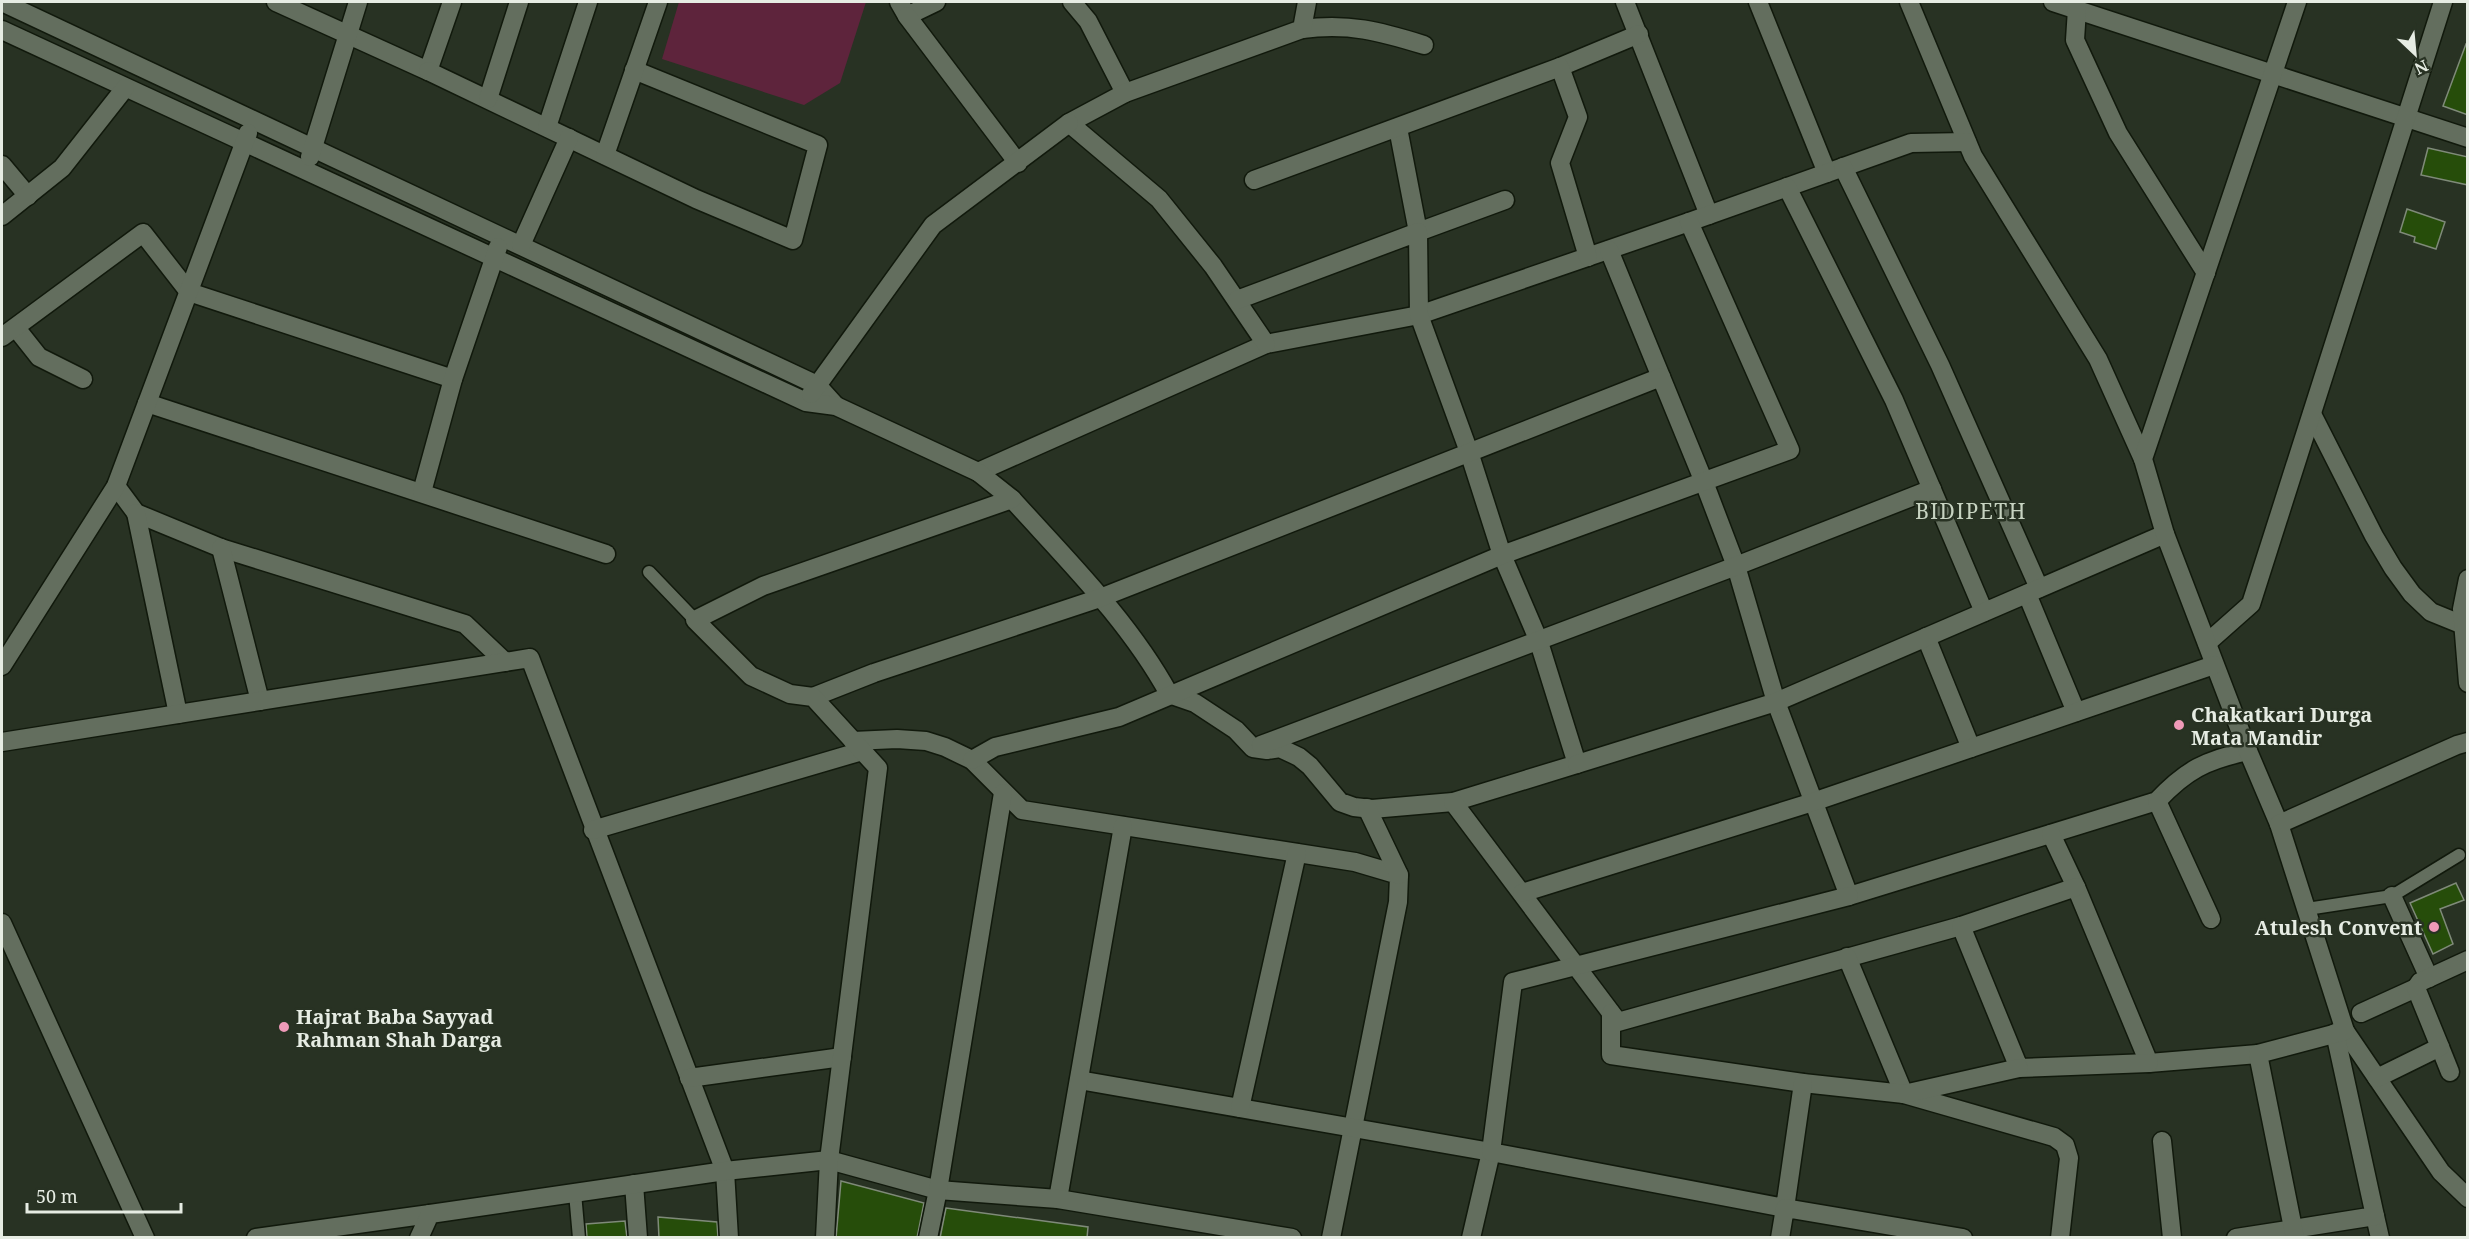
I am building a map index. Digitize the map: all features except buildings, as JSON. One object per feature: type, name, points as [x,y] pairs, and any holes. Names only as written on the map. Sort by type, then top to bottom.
[{"type":"street","points":[[2,2],[817,385],[836,406]]},
{"type":"street","points":[[276,2],[488,99],[696,199],[793,240],[818,145],[634,70]]},
{"type":"street","points":[[305,171],[358,2]]},
{"type":"street","points":[[428,71],[452,2]]},
{"type":"street","points":[[488,99],[519,2]]},
{"type":"street","points":[[547,127],[588,2]]},
{"type":"street","points":[[605,155],[658,2]]},
{"type":"street","points":[[936,2],[903,9],[1018,163]]},
{"type":"street","points":[[1072,2],[1088,21],[1125,93]]},
{"type":"street","points":[[1302,29],[1307,2]]},
{"type":"street","points":[[1625,2],[1709,215]]},
{"type":"street","points":[[1758,2],[1835,170],[1940,365],[2033,591],[2076,712]]},
{"type":"street","points":[[1909,2],[1973,156],[2098,359],[2143,459],[2165,534],[2248,751],[2279,824],[2307,909],[2340,1032],[2380,1238]]},
{"type":"street","points":[[2053,2],[2468,138]]},
{"type":"street","points":[[2143,459],[2297,2]]},
{"type":"street","points":[[2207,643],[2251,603],[2443,2]]},
{"type":"street","points":[[2077,9],[2074,40],[2118,133],[2206,273]]},
{"type":"street","points":[[806,402],[933,225],[1069,123],[1125,93],[1302,29],[1332,26],[1379,31],[1424,45]]},
{"type":"street","points":[[2,30],[305,171],[495,256],[806,402],[836,406],[978,472],[1012,499],[1100,598],[1132,636],[1169,694],[1195,703],[1236,730],[1253,748],[1267,750],[1280,748],[1299,758],[1310,765],[1340,802],[1367,808],[1453,802],[1776,702],[2165,534]]},
{"type":"street","points":[[1254,180],[1560,67],[1639,34]]},
{"type":"street","points":[[1560,67],[1578,117],[1560,163],[1588,257]]},
{"type":"street","points":[[2,216],[62,168],[125,88]]},
{"type":"street","points":[[2,666],[116,486],[253,120]]},
{"type":"street","points":[[1069,123],[1159,199],[1237,300],[1266,344]]},
{"type":"street","points":[[1398,128],[1418,232],[1419,315],[1469,452],[1502,555],[1538,639],[1577,764]]},
{"type":"street","points":[[521,245],[569,138]]},
{"type":"street","points":[[978,472],[1266,344],[1419,315],[1911,143],[1967,142]]},
{"type":"street","points":[[2,165],[28,196]]},
{"type":"street","points":[[1787,187],[1894,400],[1984,612]]},
{"type":"street","points":[[1237,300],[1505,200]]},
{"type":"street","points":[[972,760],[996,747],[1119,717],[1502,555],[1790,450],[1689,222]]},
{"type":"street","points":[[83,378],[39,357],[9,333],[143,233],[189,292],[453,379]]},
{"type":"street","points":[[422,492],[453,379],[502,237]]},
{"type":"street","points":[[1609,250],[1736,566],[1776,702],[1849,896]]},
{"type":"street","points":[[1012,499],[763,586],[695,620],[751,676],[790,694],[813,697],[874,673],[1100,598],[1661,377]]},
{"type":"street","points":[[147,403],[606,554]]},
{"type":"street","points":[[2312,414],[2374,536],[2393,568],[2412,594],[2431,612],[2463,624]]},
{"type":"street","points":[[116,486],[136,513],[178,714]]},
{"type":"street","points":[[1253,748],[1736,566],[1932,489]]},
{"type":"street","points":[[136,513],[221,548],[465,624],[506,662]]},
{"type":"street","points":[[221,548],[260,701]]},
{"type":"street","points":[[2468,579],[2462,609],[2468,683]]},
{"type":"street","points":[[1926,637],[1971,748]]},
{"type":"street","points":[[2,742],[530,658],[725,1171],[729,1238]]},
{"type":"street","points":[[1522,893],[1813,802],[2214,664]]},
{"type":"street","points":[[813,697],[878,768],[829,1160],[825,1238]]},
{"type":"street","points":[[594,830],[857,746],[897,739],[926,741],[972,760],[1022,810],[1355,862],[1399,875]]},
{"type":"street","points":[[2279,824],[2468,742]]},
{"type":"street","points":[[1471,1238],[1491,1152],[1513,982],[1849,896],[2157,801],[2176,781],[2198,768],[2220,757],[2248,751]]},
{"type":"street","points":[[928,1238],[938,1190],[1003,793]]},
{"type":"street","points":[[2157,801],[2211,919]]},
{"type":"street","points":[[1453,802],[1618,1022],[1961,926],[2076,886]]},
{"type":"street","points":[[1331,1238],[1398,902],[1399,875],[1367,808]]},
{"type":"street","points":[[1058,1198],[1123,826]]},
{"type":"street","points":[[2051,834],[2076,886],[2149,1063]]},
{"type":"street","points":[[1240,1108],[1297,853]]},
{"type":"street","points":[[2392,896],[2423,983],[2440,1047],[2450,1072]]},
{"type":"street","points":[[2,923],[145,1238]]},
{"type":"street","points":[[1961,926],[2019,1068]]},
{"type":"street","points":[[1847,957],[1904,1094]]},
{"type":"street","points":[[2361,1013],[2468,960]]},
{"type":"street","points":[[1611,1012],[1611,1055],[1803,1083],[1904,1094],[2054,1137],[2065,1145],[2069,1158],[2060,1238]]},
{"type":"street","points":[[1904,1094],[2019,1068],[2149,1063],[2258,1054],[2340,1032]]},
{"type":"street","points":[[2340,1032],[2378,1078],[2440,1172],[2468,1198]]},
{"type":"street","points":[[2378,1078],[2440,1047]]},
{"type":"street","points":[[2258,1054],[2294,1234]]},
{"type":"street","points":[[689,1078],[842,1057]]},
{"type":"street","points":[[1079,1080],[1963,1238]]},
{"type":"street","points":[[1780,1238],[1803,1083]]},
{"type":"street","points":[[2162,1141],[2172,1238]]},
{"type":"street","points":[[256,1238],[725,1171],[829,1160],[938,1190],[1058,1198],[1282,1237]]},
{"type":"street","points":[[634,1184],[638,1238]]},
{"type":"street","points":[[419,1238],[430,1214]]},
{"type":"street","points":[[2236,1238],[2294,1234],[2375,1216]]},
{"type":"lane","points":[[649,572],[695,620]]},
{"type":"lane","points":[[2307,909],[2392,896],[2459,855]]},
{"type":"lane","points":[[575,1193],[579,1238]]},
{"type":"shaded area","points":[[679,2],[866,2],[840,83],[804,105],[662,59]]},
{"type":"place","name":"Chakatkari Durga Mata Mandir","points":[[2179,725]]},
{"type":"place","name":"Atulesh Convent","points":[[2434,927]]},
{"type":"place","name":"Hajrat Baba Sayyad Rahman Shah Darga","points":[[284,1027]]},
{"type":"district","name":"BIDIPETH","points":[[1971,511]]}]
